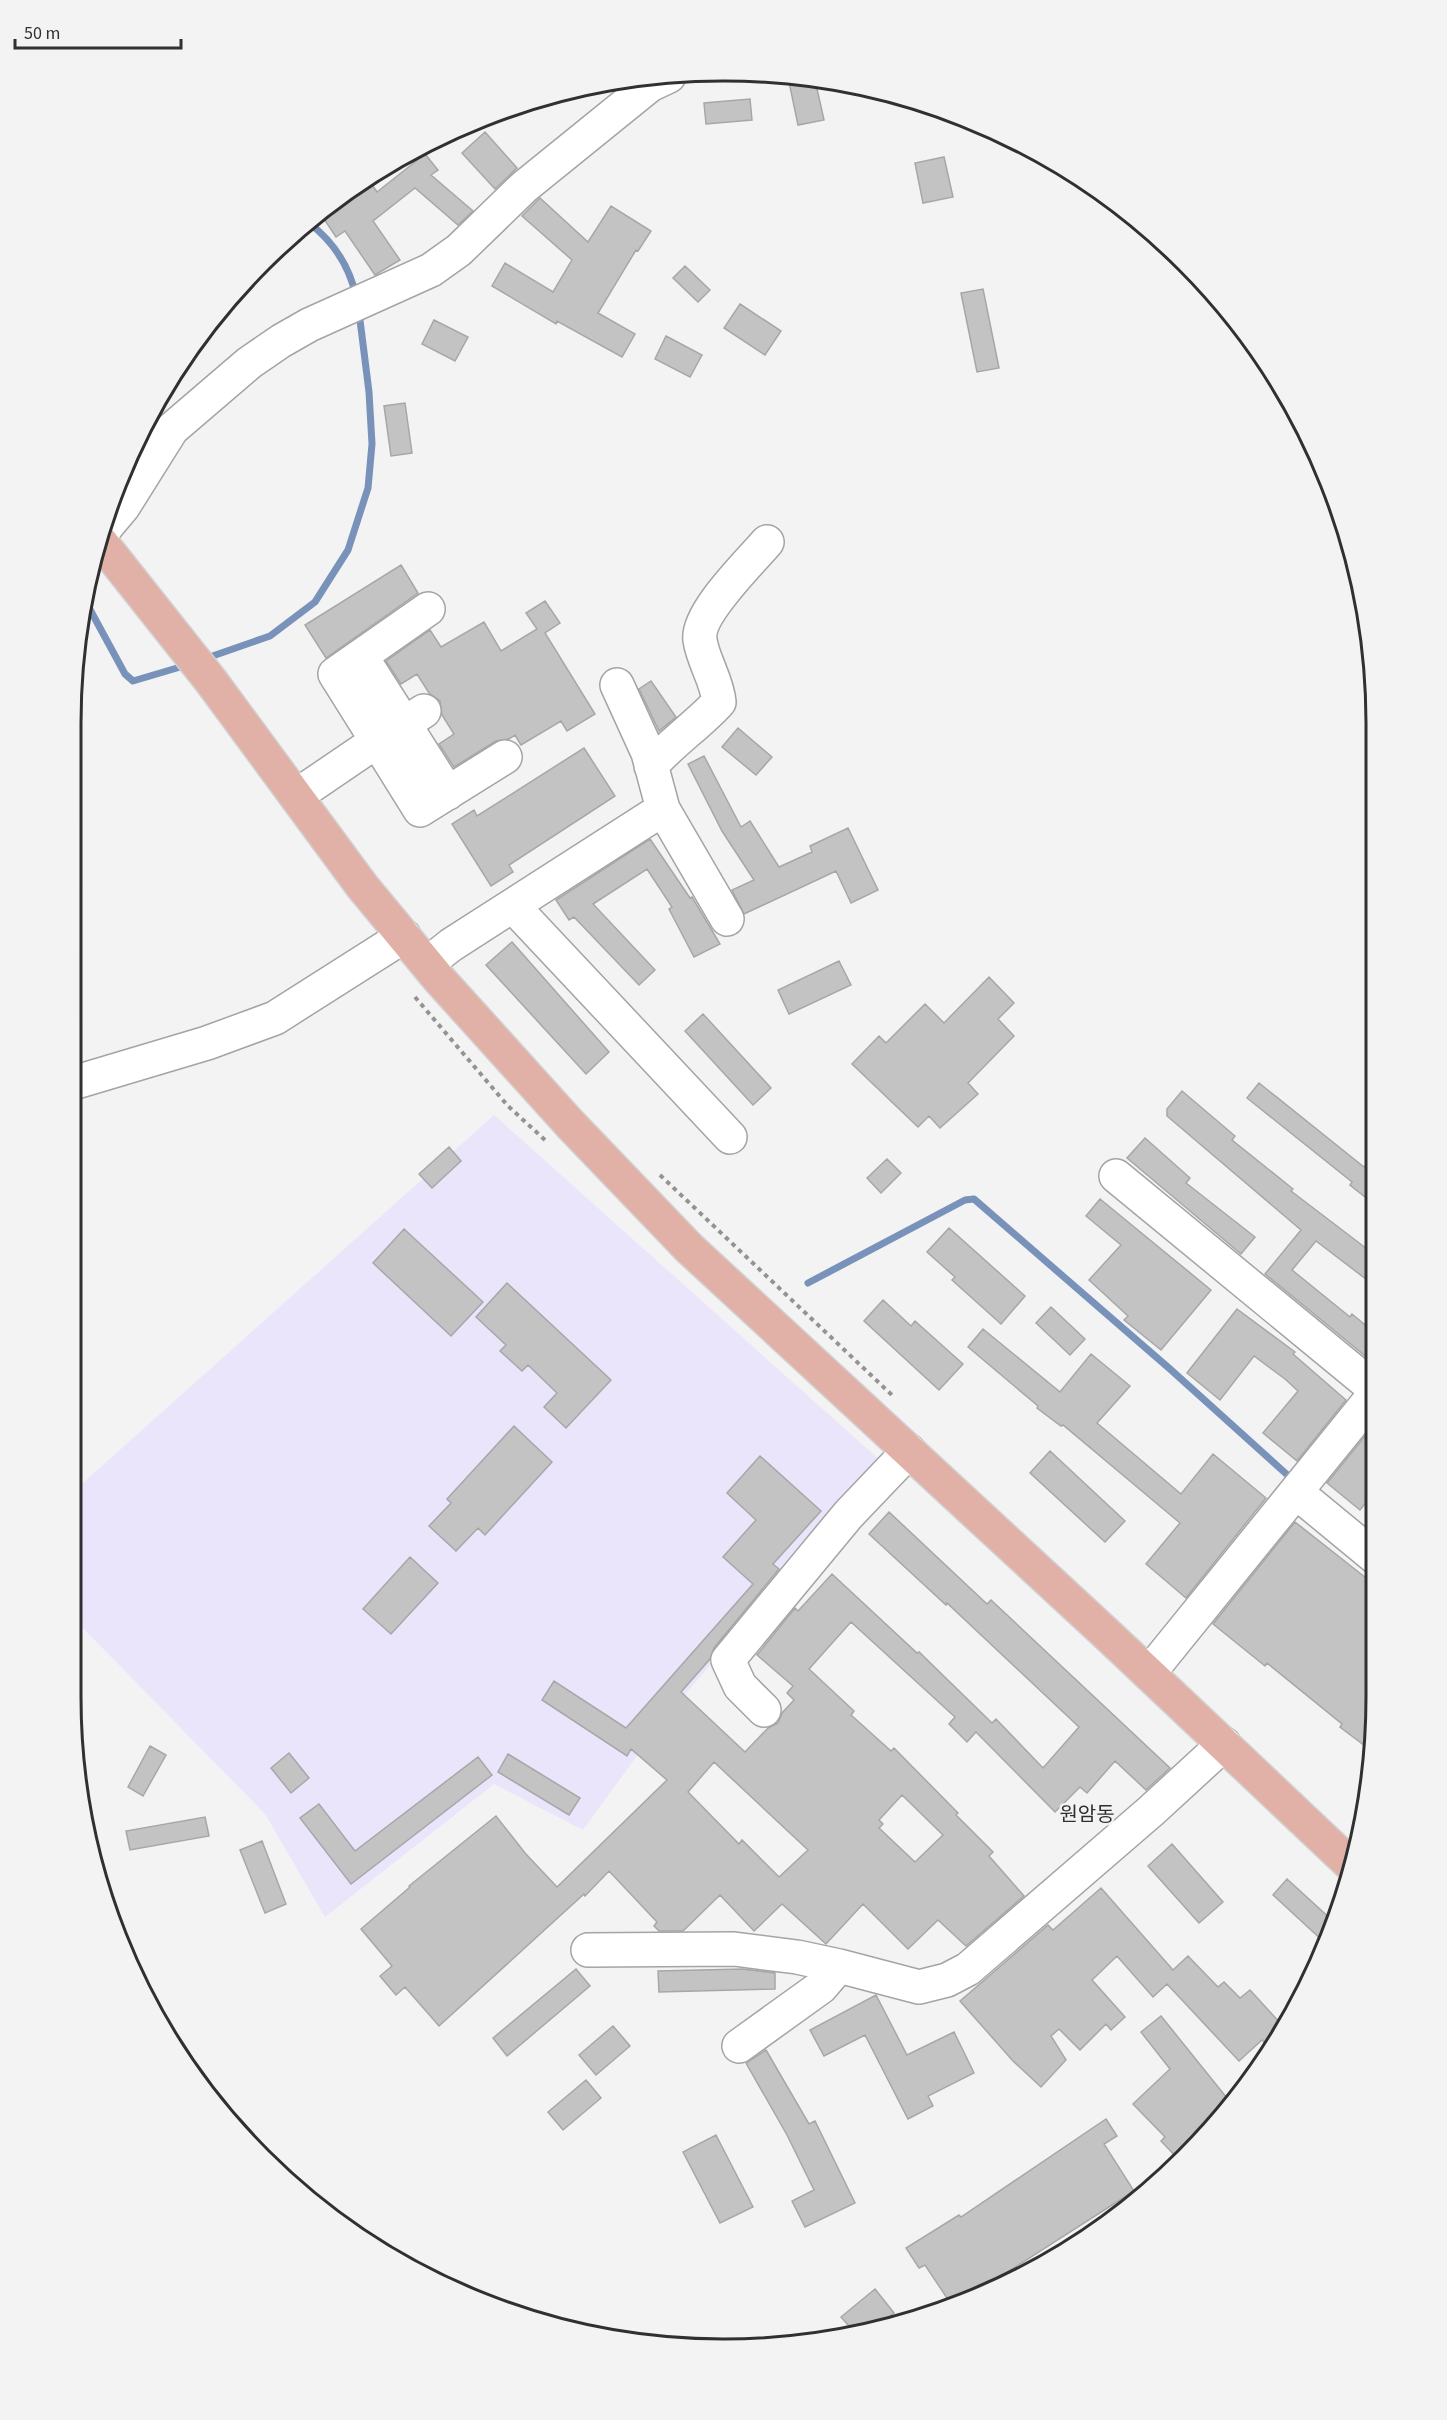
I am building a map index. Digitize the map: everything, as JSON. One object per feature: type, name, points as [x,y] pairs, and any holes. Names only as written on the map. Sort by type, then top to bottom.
[{"type":"main road","points":[[106,548],[212,681],[362,886],[427,964],[501,1049],[689,1248],[1149,1673],[1345,1859]]},
{"type":"street","points":[[115,516],[172,429],[249,363],[309,325],[431,270],[459,250],[524,187],[650,85]]},
{"type":"street","points":[[651,766],[662,753],[704,719],[719,702],[718,691],[700,642],[699,628],[731,582],[767,542]]},
{"type":"street","points":[[428,609],[335,674],[420,810],[505,757]]},
{"type":"street","points":[[361,656],[414,717],[448,793]]},
{"type":"street","points":[[617,686],[651,766],[663,809],[727,919]]},
{"type":"street","points":[[296,796],[414,717]]},
{"type":"street","points":[[427,964],[451,945],[663,809]]},
{"type":"street","points":[[513,906],[730,1137]]},
{"type":"street","points":[[81,1081],[207,1043],[275,1018],[404,936]]},
{"type":"street","points":[[1116,1176],[1366,1382]]},
{"type":"street","points":[[1149,1673],[1366,1405]]},
{"type":"street","points":[[764,1710],[740,1686],[728,1660],[848,1515],[909,1451]]},
{"type":"street","points":[[1296,1492],[1366,1550]]},
{"type":"street","points":[[588,1950],[734,1949],[797,1957],[919,1987],[947,1980],[968,1969],[1151,1811],[1224,1744]]},
{"type":"street","points":[[739,2046],[821,1987],[839,1966]]},
{"type":"path","points":[[655,1171],[895,1398]]},
{"type":"shaded area","points":[[494,1115],[883,1463],[660,1724],[583,1830],[494,1784],[325,1917],[265,1814],[81,1626],[81,1485]]},
{"type":"building","points":[[790,84],[817,88],[824,120],[798,125]]},
{"type":"building","points":[[750,99],[752,120],[706,124],[704,103]]},
{"type":"building","points":[[485,132],[517,168],[495,189],[462,153]]},
{"type":"building","points":[[425,154],[438,170],[431,175],[473,211],[458,225],[415,188],[373,221],[400,260],[375,275],[345,231],[336,237],[325,220],[373,185],[377,192]]},
{"type":"building","points":[[944,157],[953,197],[923,203],[915,163]]},
{"type":"building","points":[[540,198],[588,242],[611,206],[651,231],[638,251],[636,250],[598,313],[635,334],[622,357],[557,321],[556,324],[492,286],[505,263],[553,292],[572,260],[522,216]]},
{"type":"building","points":[[685,266],[710,290],[698,302],[673,278]]},
{"type":"building","points":[[983,289],[999,368],[977,372],[961,293]]},
{"type":"building","points":[[740,304],[781,331],[765,355],[724,328]]},
{"type":"building","points":[[434,320],[468,337],[455,361],[422,344]]},
{"type":"building","points":[[666,336],[702,355],[690,377],[655,359]]},
{"type":"building","points":[[405,403],[412,453],[391,456],[384,406]]},
{"type":"building","points":[[401,565],[418,593],[326,658],[305,625]]},
{"type":"building","points":[[545,601],[560,623],[545,633],[595,714],[567,731],[561,721],[521,745],[515,735],[509,739],[496,741],[454,767],[439,744],[454,734],[442,715],[440,701],[429,693],[417,674],[401,684],[386,661],[430,630],[441,647],[484,622],[501,651],[537,629],[526,613]]},
{"type":"building","points":[[651,681],[676,717],[659,731],[639,689]]},
{"type":"building","points":[[738,728],[772,757],[756,775],[722,747]]},
{"type":"building","points":[[584,748],[615,796],[509,865],[513,872],[491,886],[452,824],[474,810],[477,816]]},
{"type":"building","points":[[704,756],[741,827],[750,821],[779,867],[812,852],[810,846],[848,828],[878,890],[851,903],[836,871],[744,914],[732,890],[754,880],[722,831],[688,764]]},
{"type":"building","points":[[650,839],[690,898],[692,897],[720,944],[694,957],[669,909],[672,907],[647,869],[593,904],[655,970],[639,985],[574,917],[569,920],[556,900]]},
{"type":"building","points":[[512,942],[609,1052],[586,1074],[486,965]]},
{"type":"building","points":[[839,961],[851,985],[789,1014],[778,990]]},
{"type":"building","points":[[989,977],[1014,1003],[998,1019],[1014,1036],[968,1083],[978,1094],[940,1128],[929,1116],[918,1127],[852,1064],[879,1036],[886,1043],[925,1004],[944,1023]]},
{"type":"building","points":[[703,1014],[771,1088],[753,1105],[685,1031]]},
{"type":"building","points":[[1259,1083],[1364,1167],[1366,1164],[1366,1198],[1350,1185],[1352,1182],[1247,1098]]},
{"type":"building","points":[[1182,1091],[1235,1136],[1232,1140],[1293,1189],[1291,1191],[1366,1248],[1366,1279],[1316,1241],[1292,1270],[1350,1317],[1352,1314],[1366,1326],[1366,1357],[1265,1274],[1301,1230],[1167,1116],[1167,1109]]},
{"type":"building","points":[[1145,1138],[1190,1178],[1186,1183],[1255,1237],[1241,1254],[1127,1158]]},
{"type":"building","points":[[449,1147],[461,1161],[432,1188],[419,1174]]},
{"type":"building","points":[[887,1159],[901,1173],[881,1193],[867,1178]]},
{"type":"building","points":[[1100,1199],[1211,1290],[1161,1350],[1124,1320],[1128,1316],[1089,1280],[1121,1245],[1086,1216]]},
{"type":"building","points":[[949,1228],[1025,1296],[1001,1324],[952,1280],[955,1277],[927,1252]]},
{"type":"building","points":[[404,1229],[483,1302],[451,1336],[373,1263]]},
{"type":"building","points":[[507,1283],[611,1380],[566,1428],[544,1407],[557,1393],[528,1365],[522,1371],[500,1351],[506,1345],[476,1317]]},
{"type":"building","points":[[883,1300],[911,1326],[915,1321],[963,1364],[939,1390],[864,1321]]},
{"type":"building","points":[[1051,1307],[1085,1339],[1070,1355],[1036,1323]]},
{"type":"building","points":[[1237,1309],[1295,1352],[1293,1354],[1346,1400],[1297,1461],[1263,1433],[1298,1391],[1285,1379],[1254,1356],[1220,1400],[1187,1373]]},
{"type":"building","points":[[983,1329],[1060,1392],[1091,1354],[1130,1386],[1097,1423],[1181,1494],[1213,1454],[1266,1498],[1186,1598],[1146,1564],[1180,1523],[1063,1425],[1061,1426],[1037,1408],[1038,1406],[968,1347]]},
{"type":"building","points":[[514,1426],[552,1462],[485,1535],[478,1528],[456,1551],[429,1526],[451,1503],[447,1499]]},
{"type":"building","points":[[1366,1435],[1366,1502],[1360,1510],[1327,1483]]},
{"type":"building","points":[[1050,1451],[1125,1521],[1105,1542],[1030,1473]]},
{"type":"building","points":[[760,1456],[821,1511],[773,1564],[779,1569],[714,1648],[710,1659],[681,1692],[745,1752],[768,1728],[778,1723],[782,1713],[794,1700],[787,1693],[793,1686],[757,1655],[795,1608],[798,1611],[832,1574],[917,1653],[919,1652],[992,1723],[996,1719],[1043,1768],[1079,1727],[947,1603],[946,1605],[869,1534],[889,1512],[987,1604],[991,1600],[1170,1768],[1146,1790],[1115,1761],[1087,1793],[1080,1787],[1055,1812],[976,1732],[967,1742],[949,1724],[955,1717],[851,1622],[809,1669],[854,1711],[851,1715],[891,1751],[894,1748],[958,1813],[956,1815],[993,1852],[989,1856],[1024,1896],[966,1946],[938,1920],[908,1949],[863,1904],[826,1944],[782,1904],[754,1931],[720,1895],[683,1931],[659,1931],[654,1926],[657,1922],[609,1871],[585,1896],[584,1894],[439,2026],[405,1987],[396,1995],[380,1976],[392,1966],[361,1929],[409,1886],[496,1816],[525,1853],[557,1887],[667,1780],[631,1749],[627,1756],[542,1700],[554,1681],[626,1728],[753,1584],[723,1557],[756,1520],[727,1493]],"holes":[[[714,1762],[808,1850],[779,1877],[742,1840],[739,1844],[688,1792]],[[902,1795],[943,1835],[915,1862],[879,1828],[883,1824],[879,1820]]]},
{"type":"building","points":[[1295,1522],[1366,1578],[1364,1745],[1340,1727],[1342,1724],[1267,1663],[1265,1666],[1213,1624]]},
{"type":"building","points":[[410,1557],[438,1583],[391,1634],[363,1609]]},
{"type":"building","points":[[150,1746],[166,1755],[143,1796],[128,1787]]},
{"type":"building","points":[[289,1753],[309,1778],[291,1793],[271,1768]]},
{"type":"building","points":[[508,1754],[580,1798],[569,1815],[498,1772]]},
{"type":"building","points":[[478,1757],[492,1775],[351,1884],[300,1818],[319,1804],[355,1851]]},
{"type":"building","points":[[205,1817],[209,1836],[130,1850],[126,1831]]},
{"type":"building","points":[[262,1841],[286,1904],[265,1913],[240,1850]]},
{"type":"building","points":[[1172,1844],[1223,1902],[1199,1923],[1148,1866]]},
{"type":"building","points":[[1287,1879],[1327,1916],[1319,1937],[1273,1895]]},
{"type":"building","points":[[1101,1888],[1173,1970],[1188,1956],[1218,1987],[1224,1982],[1240,1998],[1250,1990],[1278,2021],[1265,2043],[1262,2040],[1239,2061],[1167,1984],[1153,1997],[1117,1956],[1092,1980],[1125,2017],[1111,2030],[1106,2024],[1080,2050],[1059,2029],[1051,2036],[1066,2060],[1041,2087],[1013,2061],[960,2001],[1048,1925],[1053,1930]]},
{"type":"building","points":[[576,1969],[590,1986],[507,2056],[493,2038]]},
{"type":"building","points":[[743,1969],[775,1973],[775,1989],[659,1992],[658,1971]]},
{"type":"building","points":[[876,1995],[907,2055],[954,2032],[974,2073],[928,2096],[933,2106],[908,2119],[865,2035],[824,2056],[810,2030]]},
{"type":"building","points":[[1161,2016],[1226,2097],[1174,2155],[1161,2141],[1165,2137],[1133,2104],[1170,2069],[1141,2032]]},
{"type":"building","points":[[613,2026],[630,2046],[596,2075],[579,2055]]},
{"type":"building","points":[[766,2050],[809,2124],[815,2121],[855,2203],[805,2227],[792,2201],[814,2190],[787,2135],[746,2063]]},
{"type":"building","points":[[586,2080],[601,2098],[563,2130],[548,2112]]},
{"type":"building","points":[[1106,2119],[1117,2136],[1104,2144],[1134,2191],[1002,2276],[947,2298],[925,2265],[919,2268],[906,2248],[959,2215],[961,2217]]},
{"type":"building","points":[[716,2135],[753,2207],[720,2223],[683,2152]]},
{"type":"building","points":[[875,2289],[894,2313],[889,2317],[850,2327],[841,2317]]},
{"type":"waterway","points":[[315,228],[333,246],[345,264],[356,296]]},
{"type":"waterway","points":[[204,659],[270,636],[315,602],[348,550],[368,488],[372,444],[369,392],[359,312]]},
{"type":"waterway","points":[[91,611],[125,674],[133,681],[187,665]]},
{"type":"waterway","points":[[808,1283],[965,1200],[974,1199],[1170,1369],[1293,1480]]},
{"type":"district","name":"원암동","points":[[1087,1815]]}]
